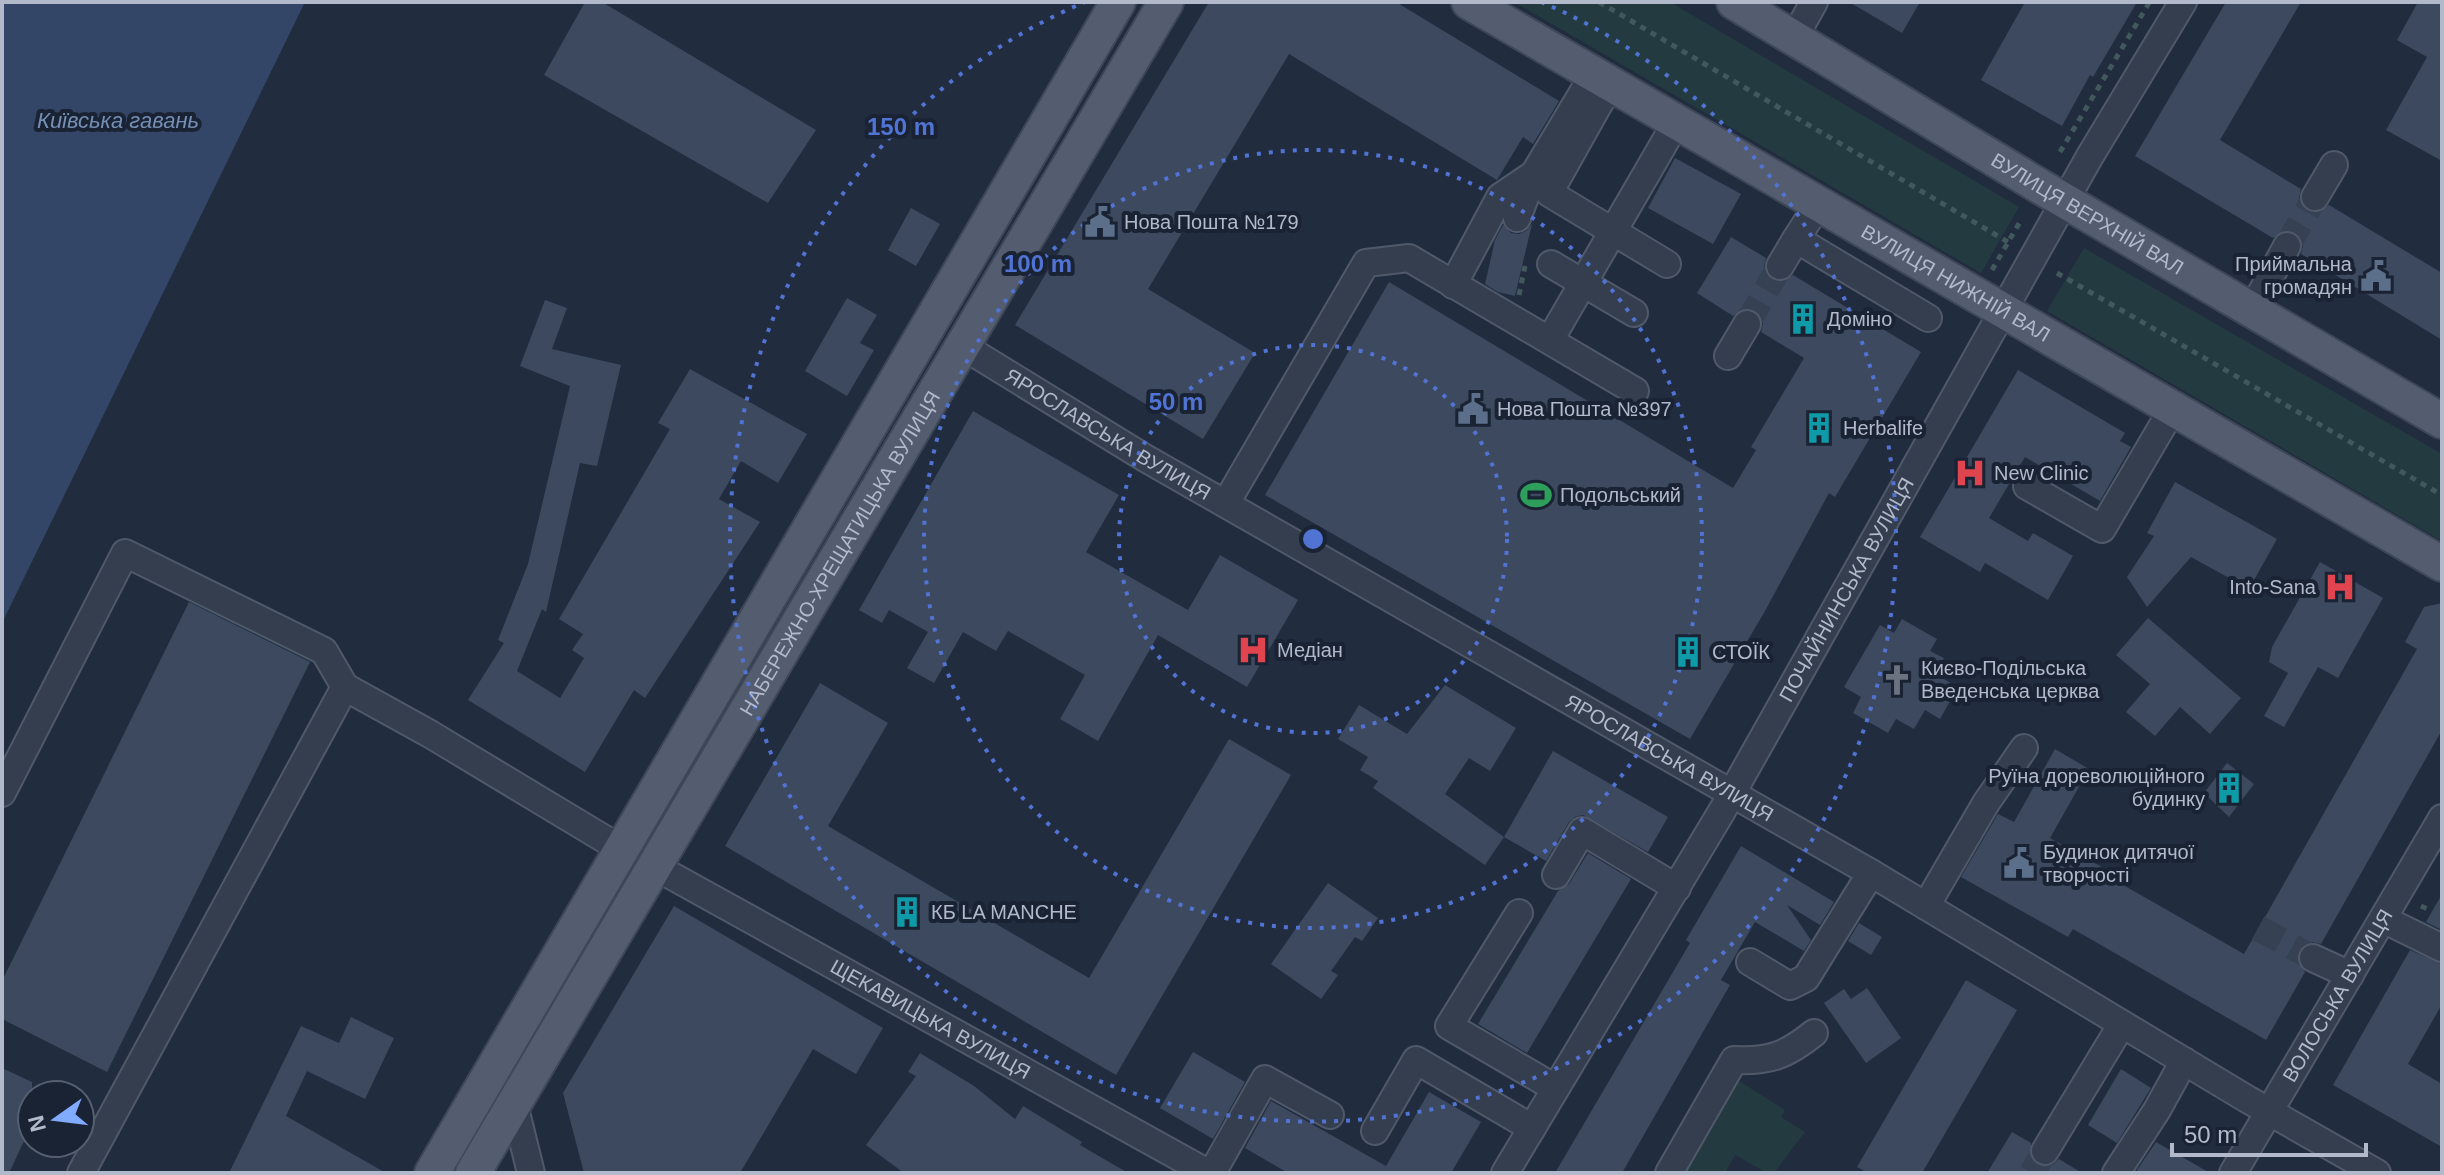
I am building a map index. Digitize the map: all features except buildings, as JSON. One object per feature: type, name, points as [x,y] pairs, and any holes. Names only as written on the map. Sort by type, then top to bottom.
[{"type":"main road","name":"НАБЕРЕЖНО-ХРЕЩАТИЦЬКА ВУЛИЦЯ","points":[[432,1173],[1118,2]]},
{"type":"main road","name":"НАБЕРЕЖНО-ХРЕЩАТИЦЬКА ВУЛИЦЯ","points":[[473,1173],[1166,2]]},
{"type":"main road","name":"ВУЛИЦЯ НИЖНІЙ ВАЛ","points":[[1469,2],[2442,564]]},
{"type":"main road","name":"ВУЛИЦЯ ВЕРХНІЙ ВАЛ","points":[[1734,2],[2053,194],[2442,421]]},
{"type":"street","points":[[1794,38],[1814,2]]},
{"type":"street","name":"ПОЧАЙНИНСЬКА ВУЛИЦЯ","points":[[1505,1173],[1732,793],[1991,302],[2053,194],[2183,2]]},
{"type":"street","points":[[1517,218],[1534,174],[1603,80]]},
{"type":"street","points":[[1603,80],[1600,102],[1549,193],[1667,264]]},
{"type":"street","points":[[1550,340],[1677,121]]},
{"type":"street","points":[[2315,197],[2334,165]]},
{"type":"street","points":[[1453,285],[1500,197],[1534,174]]},
{"type":"street","points":[[1780,266],[1819,203]]},
{"type":"street","points":[[1796,239],[1928,318]]},
{"type":"street","points":[[2252,310],[2287,246]]},
{"type":"street","points":[[1226,503],[1366,263],[1409,258],[1635,391]]},
{"type":"street","points":[[1551,264],[1634,313]]},
{"type":"street","points":[[1728,356],[1747,324]]},
{"type":"street","name":"ЯРОСЛАВСЬКА ВУЛИЦЯ","points":[[961,345],[1145,458],[1871,873],[2376,1173]]},
{"type":"street","points":[[2027,486],[2102,529],[2173,408]]},
{"type":"street","points":[[2,793],[125,553],[324,651],[345,687],[430,734],[621,849]]},
{"type":"street","points":[[81,1173],[345,687]]},
{"type":"street","points":[[1926,906],[1986,803],[2024,748]]},
{"type":"street","name":"ВОЛОСЬКА ВУЛИЦЯ","points":[[2233,1173],[2442,818]]},
{"type":"street","points":[[1556,875],[1582,831],[1677,888]]},
{"type":"street","name":"ЩЕКАВИЦЬКА ВУЛИЦЯ","points":[[654,866],[1210,1173]]},
{"type":"street","points":[[1750,962],[1790,986],[1806,978],[1871,873]]},
{"type":"street","points":[[1519,913],[1449,1026],[1555,1088]]},
{"type":"street","points":[[2383,919],[2442,948]]},
{"type":"street","points":[[2313,958],[2350,975]]},
{"type":"street","points":[[2045,1151],[2122,1024]]},
{"type":"street","points":[[1669,1173],[1734,1060],[1754,1061],[1792,1051],[1814,1033]]},
{"type":"street","points":[[1375,1131],[1416,1060],[1532,1128]]},
{"type":"street","points":[[2116,1173],[2184,1061]]},
{"type":"street","points":[[1210,1173],[1265,1079],[1330,1115]]},
{"type":"street","points":[[514,1104],[531,1173]]},
{"type":"path","points":[[1599,2],[2008,242]]},
{"type":"path","points":[[1991,302],[2008,242],[2053,194],[2065,141],[2150,2]]},
{"type":"path","points":[[2057,273],[2442,495]]},
{"type":"path","points":[[2421,906],[2432,911]]},
{"type":"green space","points":[[1514,2],[1670,2],[2019,207],[1981,273]]},
{"type":"green space","points":[[2084,248],[2442,454],[2442,541],[2047,311]]},
{"type":"green space","points":[[1736,1079],[1785,1110],[1781,1117],[1805,1132],[1774,1173],[1767,1173],[1735,1155],[1725,1173],[1680,1173]]},
{"type":"water","name":"Київська гавань","points":[[2,2],[305,2],[2,623]]},
{"type":"tunnel","points":[[2287,246],[2315,197]]},
{"type":"tunnel","points":[[1747,324],[1780,266]]},
{"type":"tunnel","points":[[2258,928],[2313,958]]},
{"type":"tunnel","points":[[2032,1173],[2045,1151]]},
{"type":"place","name":"Нова Пошта №179","points":[[1100,222]]},
{"type":"place","name":"Приймальна громадян","points":[[2376,276]]},
{"type":"place","name":"Доміно","points":[[1803,319]]},
{"type":"place","name":"Нова Пошта №397","points":[[1473,409]]},
{"type":"place","name":"Herbalife","points":[[1819,428]]},
{"type":"place","name":"New Clinic","points":[[1970,473]]},
{"type":"place","name":"Подольський","points":[[1536,495]]},
{"type":"place","name":"Into-Sana","points":[[2340,587]]},
{"type":"place","name":"Медіан","points":[[1253,650]]},
{"type":"place","name":"СТОЇК","points":[[1688,652]]},
{"type":"place","name":"Києво-Подільська Введенська церква","points":[[1897,680]]},
{"type":"place","name":"Руїна дореволюційного будинку","points":[[2229,788]]},
{"type":"place","name":"Будинок дитячої творчості","points":[[2019,863]]},
{"type":"place","name":"КБ LA MANCHE","points":[[907,912]]}]
